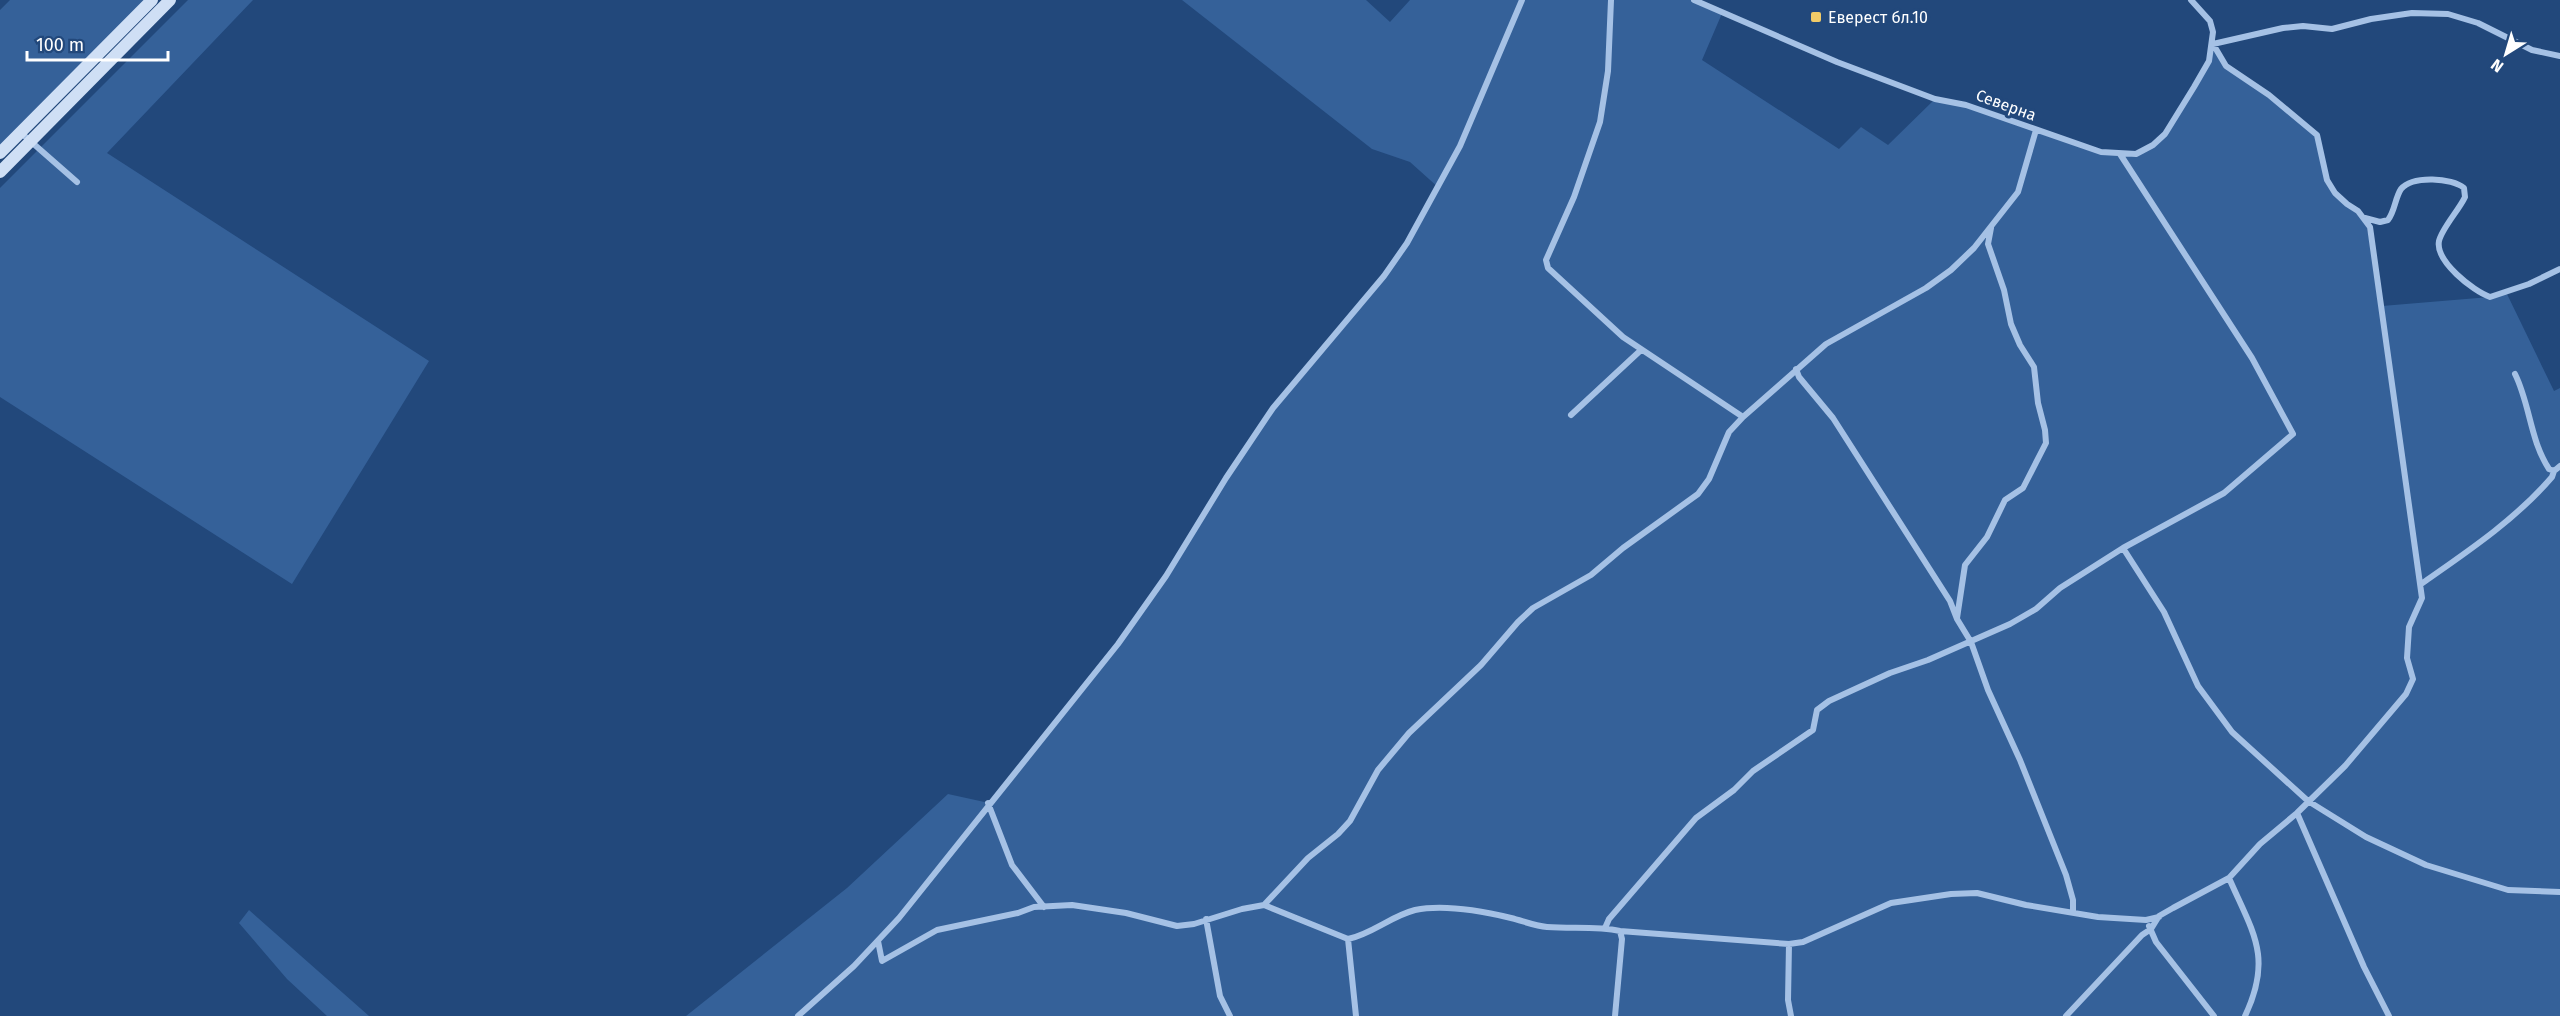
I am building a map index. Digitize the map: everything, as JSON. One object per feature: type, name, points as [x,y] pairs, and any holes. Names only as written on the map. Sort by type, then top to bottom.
[{"type":"main road","points":[[0,153],[152,0]]},
{"type":"main road","points":[[0,172],[170,0]]},
{"type":"street","points":[[798,1016],[878,941],[899,918],[988,803],[1143,611],[1273,408],[1384,276],[1407,243],[1460,146],[1522,0]]},
{"type":"street","points":[[1611,0],[1608,71],[1600,122],[1574,197],[1546,260],[1548,268],[1577,297],[1641,350],[1743,417]]},
{"type":"street","name":"Северна","points":[[1694,0],[1837,62],[1935,99],[1966,105],[2101,152],[2120,154],[2136,154],[2153,145],[2165,134],[2209,61],[2213,44]]},
{"type":"street","points":[[2192,0],[2210,21],[2213,44],[2226,66],[2269,94],[2317,135],[2327,180],[2341,198],[2366,218],[2380,222],[2388,220],[2395,211],[2402,189],[2409,183],[2421,180],[2458,183],[2464,188],[2465,197],[2439,239],[2439,250],[2455,272],[2466,282],[2490,297],[2536,281],[2560,268]]},
{"type":"street","points":[[2213,44],[2283,28],[2303,26],[2332,29],[2371,19],[2412,14],[2448,14],[2478,23],[2532,50],[2560,56]]},
{"type":"street","points":[[1264,905],[1292,873],[1350,821],[1378,770],[1409,733],[1481,665],[1533,608],[1590,575],[1623,548],[1698,494],[1709,479],[1729,432],[1826,344],[1926,288],[1951,270],[1991,228],[2018,192],[2036,130]]},
{"type":"street","points":[[20,132],[77,182]]},
{"type":"street","points":[[1605,928],[1609,919],[1696,818],[1734,790],[1753,771],[1813,730],[1816,710],[1829,701],[1890,673],[1971,642],[2036,609],[2060,588],[2123,548],[2223,494],[2293,434],[2252,358],[2120,154]]},
{"type":"street","points":[[878,941],[882,961],[937,930],[1018,913],[1034,907],[1090,906],[1177,926],[1264,905],[1296,916],[1348,939],[1370,932],[1383,923],[1413,910],[1431,908],[1484,913],[1546,927],[1605,928],[1789,944],[1803,942],[1891,903],[1951,894],[1977,893],[2026,905],[2097,916],[2146,920],[2159,916],[2229,878],[2260,844],[2297,813],[2345,766],[2406,694],[2413,679],[2407,658],[2409,627],[2422,598],[2421,584],[2409,516],[2384,317],[2370,227],[2366,218]]},
{"type":"street","points":[[1957,619],[1965,565],[1987,537],[2005,500],[2023,488],[2046,443],[2034,367],[2020,345],[2011,324],[2004,290],[1988,244],[1991,228]]},
{"type":"street","points":[[1571,415],[1641,350]]},
{"type":"street","points":[[1796,369],[1799,377],[1833,418],[1950,602],[1971,642],[1988,690],[2020,760],[2066,875],[2073,900],[2073,911]]},
{"type":"street","points":[[2515,374],[2522,388],[2530,429],[2536,437],[2544,462],[2549,470],[2554,471]]},
{"type":"street","points":[[2421,584],[2520,511],[2560,466]]},
{"type":"street","points":[[2123,548],[2164,612],[2198,686],[2232,732],[2308,801],[2366,837],[2426,865],[2508,890],[2560,892]]},
{"type":"street","points":[[988,803],[1012,865],[1044,907]]},
{"type":"street","points":[[2297,813],[2364,967],[2389,1016]]},
{"type":"street","points":[[2229,878],[2255,938],[2260,963],[2259,981],[2245,1016]]},
{"type":"street","points":[[1032,893],[1034,907]]},
{"type":"street","points":[[2066,1016],[2142,935],[2151,929],[2159,916]]},
{"type":"street","points":[[1206,919],[1220,996],[1230,1016]]},
{"type":"street","points":[[2146,920],[2156,942],[2214,1016]]},
{"type":"street","points":[[1615,1016],[1622,939],[1620,931]]},
{"type":"street","points":[[1348,939],[1356,1016]]},
{"type":"street","points":[[1789,944],[1788,1000],[1791,1016]]},
{"type":"shaded area","points":[[10,0],[152,0],[0,153],[0,10]]},
{"type":"shaded area","points":[[188,0],[253,0],[107,153],[429,361],[292,584],[0,397],[0,188]]},
{"type":"shaded area","points":[[1182,0],[1366,0],[1390,22],[1410,0],[1694,0],[1723,11],[1702,60],[1839,149],[1861,127],[1888,145],[1935,99],[1966,105],[2101,152],[2136,154],[2165,134],[2209,61],[2213,44],[2226,66],[2317,135],[2327,180],[2347,204],[2365,218],[2382,306],[2490,297],[2506,292],[2554,391],[2560,388],[2560,1016],[686,1016],[847,888],[948,794],[989,803],[1118,645],[1273,408],[1384,276],[1439,188],[1410,162],[1372,149]]},
{"type":"shaded area","points":[[249,910],[369,1016],[327,1016],[287,979],[239,923]]},
{"type":"place","name":"Еверест бл.10","points":[[1816,17]]}]
